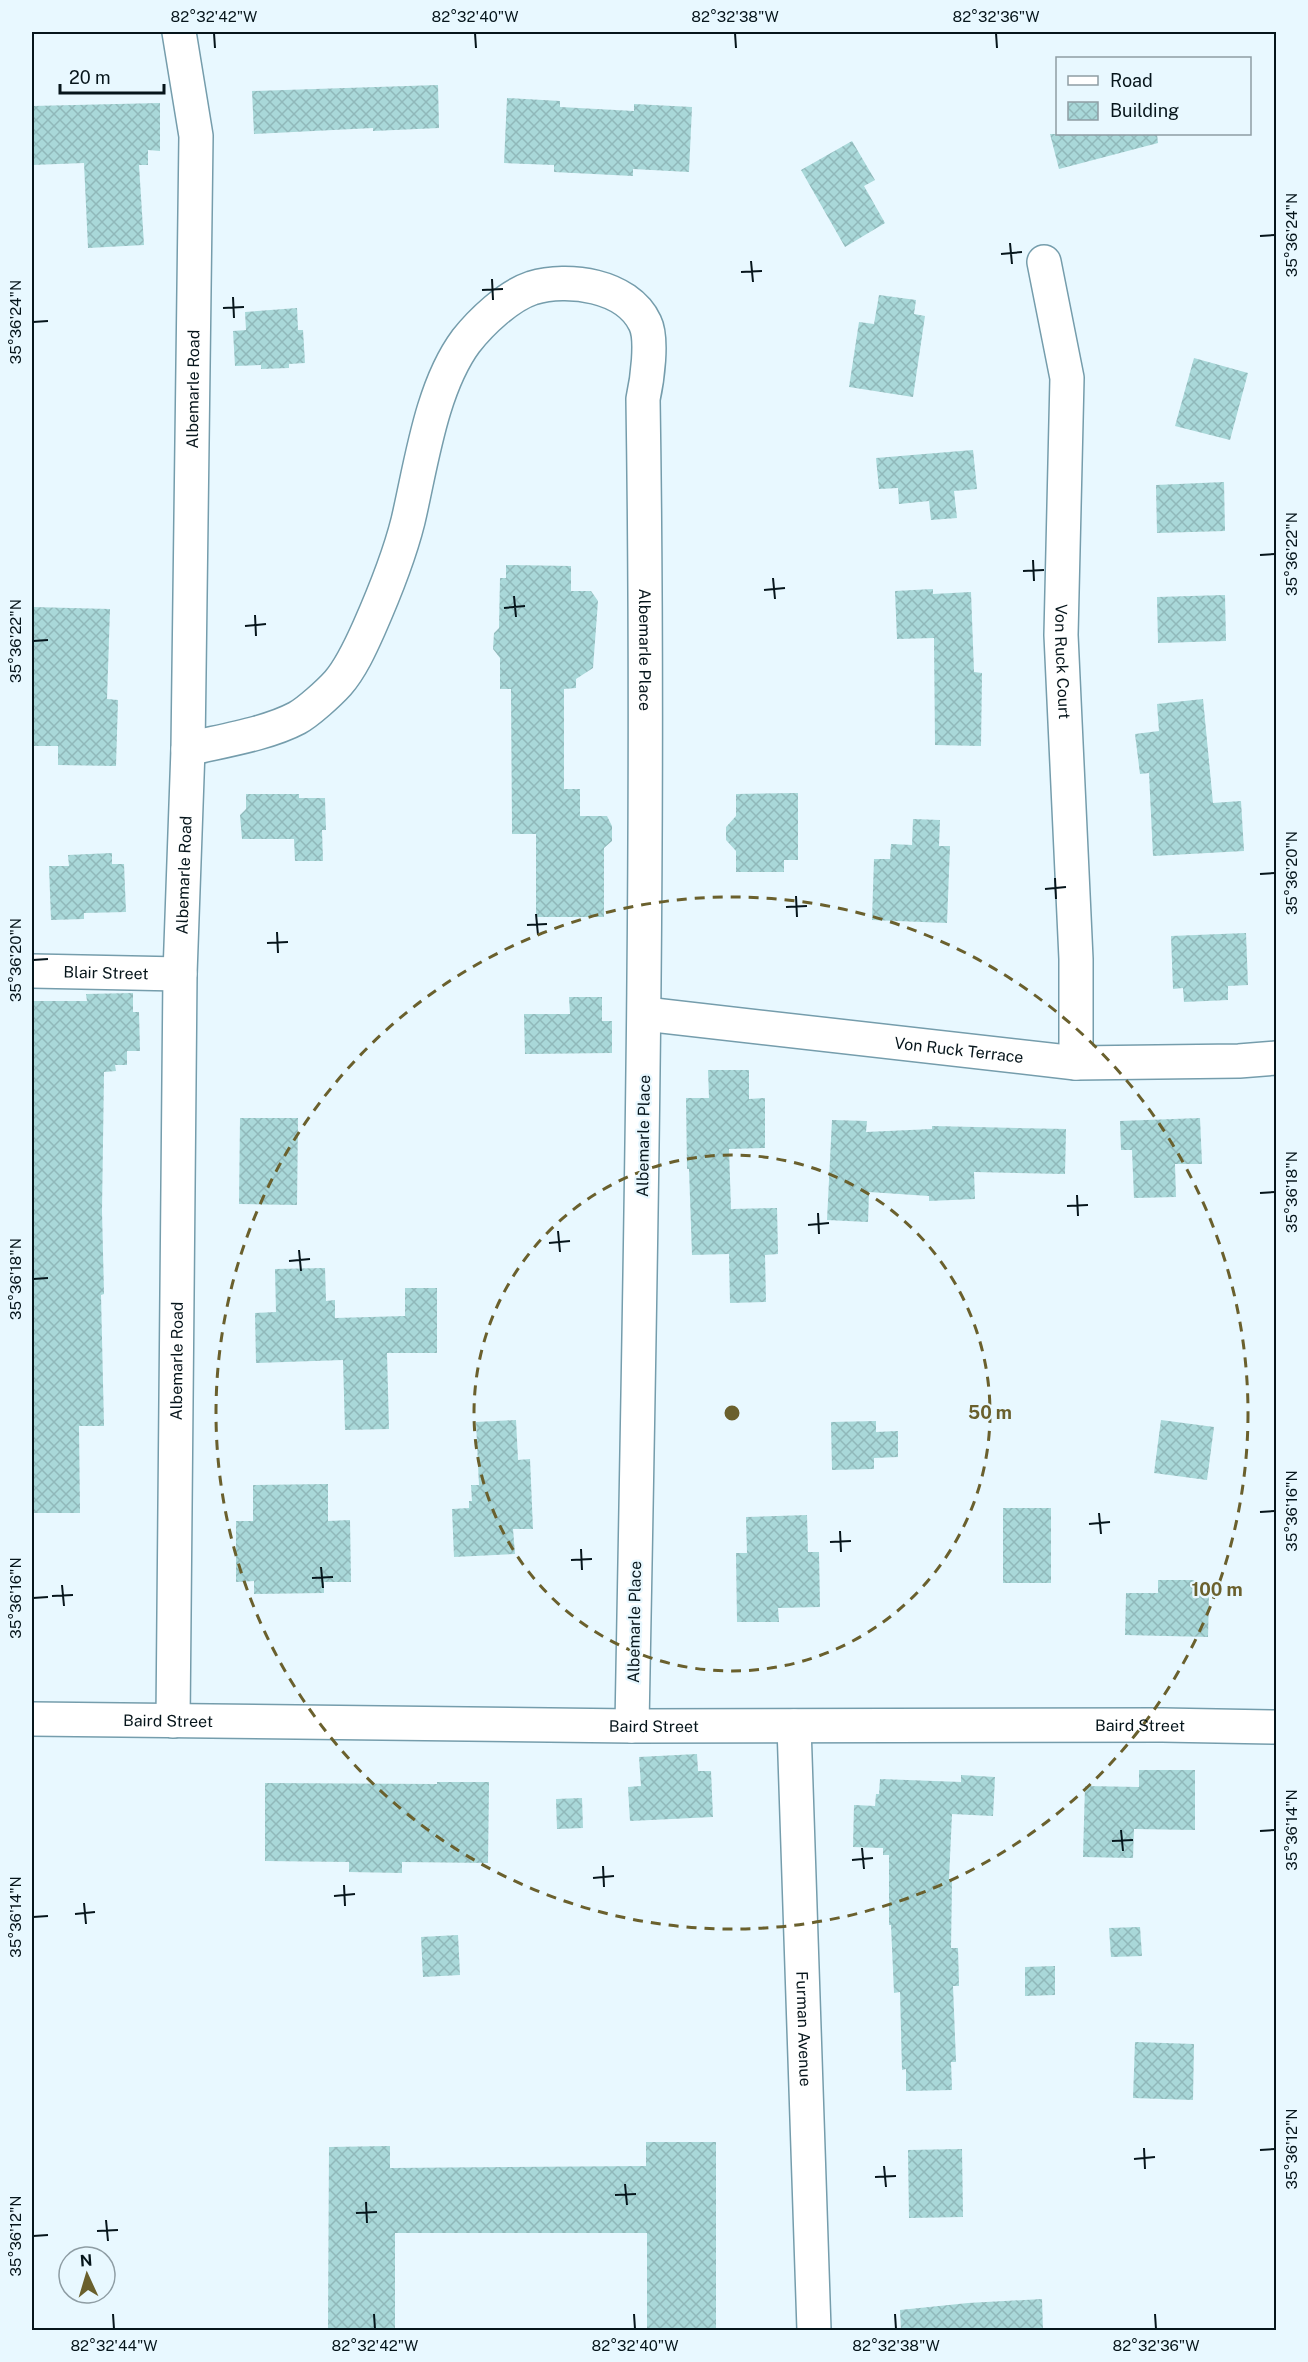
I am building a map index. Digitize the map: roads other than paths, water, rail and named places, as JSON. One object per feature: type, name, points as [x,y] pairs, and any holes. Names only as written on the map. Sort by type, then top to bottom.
[{"type":"street","name":"Albemarle Road","points":[[173,1721],[180,974],[188,749],[196,136],[179,32]]},
{"type":"street","name":"Von Ruck Court","points":[[1044,262],[1067,378],[1061,635],[1076,959],[1076,1063]]},
{"type":"street","name":"Albemarle Place","points":[[188,749],[256,733],[297,718],[339,682],[360,647],[379,606],[407,524],[426,439],[445,376],[465,342],[493,310],[531,288],[567,283],[611,292],[630,303],[646,324],[649,370],[643,399],[646,637],[645,1014],[632,1726]]},
{"type":"street","name":"Blair Street","points":[[32,971],[180,974]]},
{"type":"street","name":"Von Ruck Terrace","points":[[645,1014],[1076,1063],[1239,1061],[1276,1058]]},
{"type":"street","name":"Baird Street","points":[[32,1719],[632,1726],[1162,1725],[1276,1727]]},
{"type":"street","name":"Furman Avenue","points":[[794,1726],[814,2331]]}]
